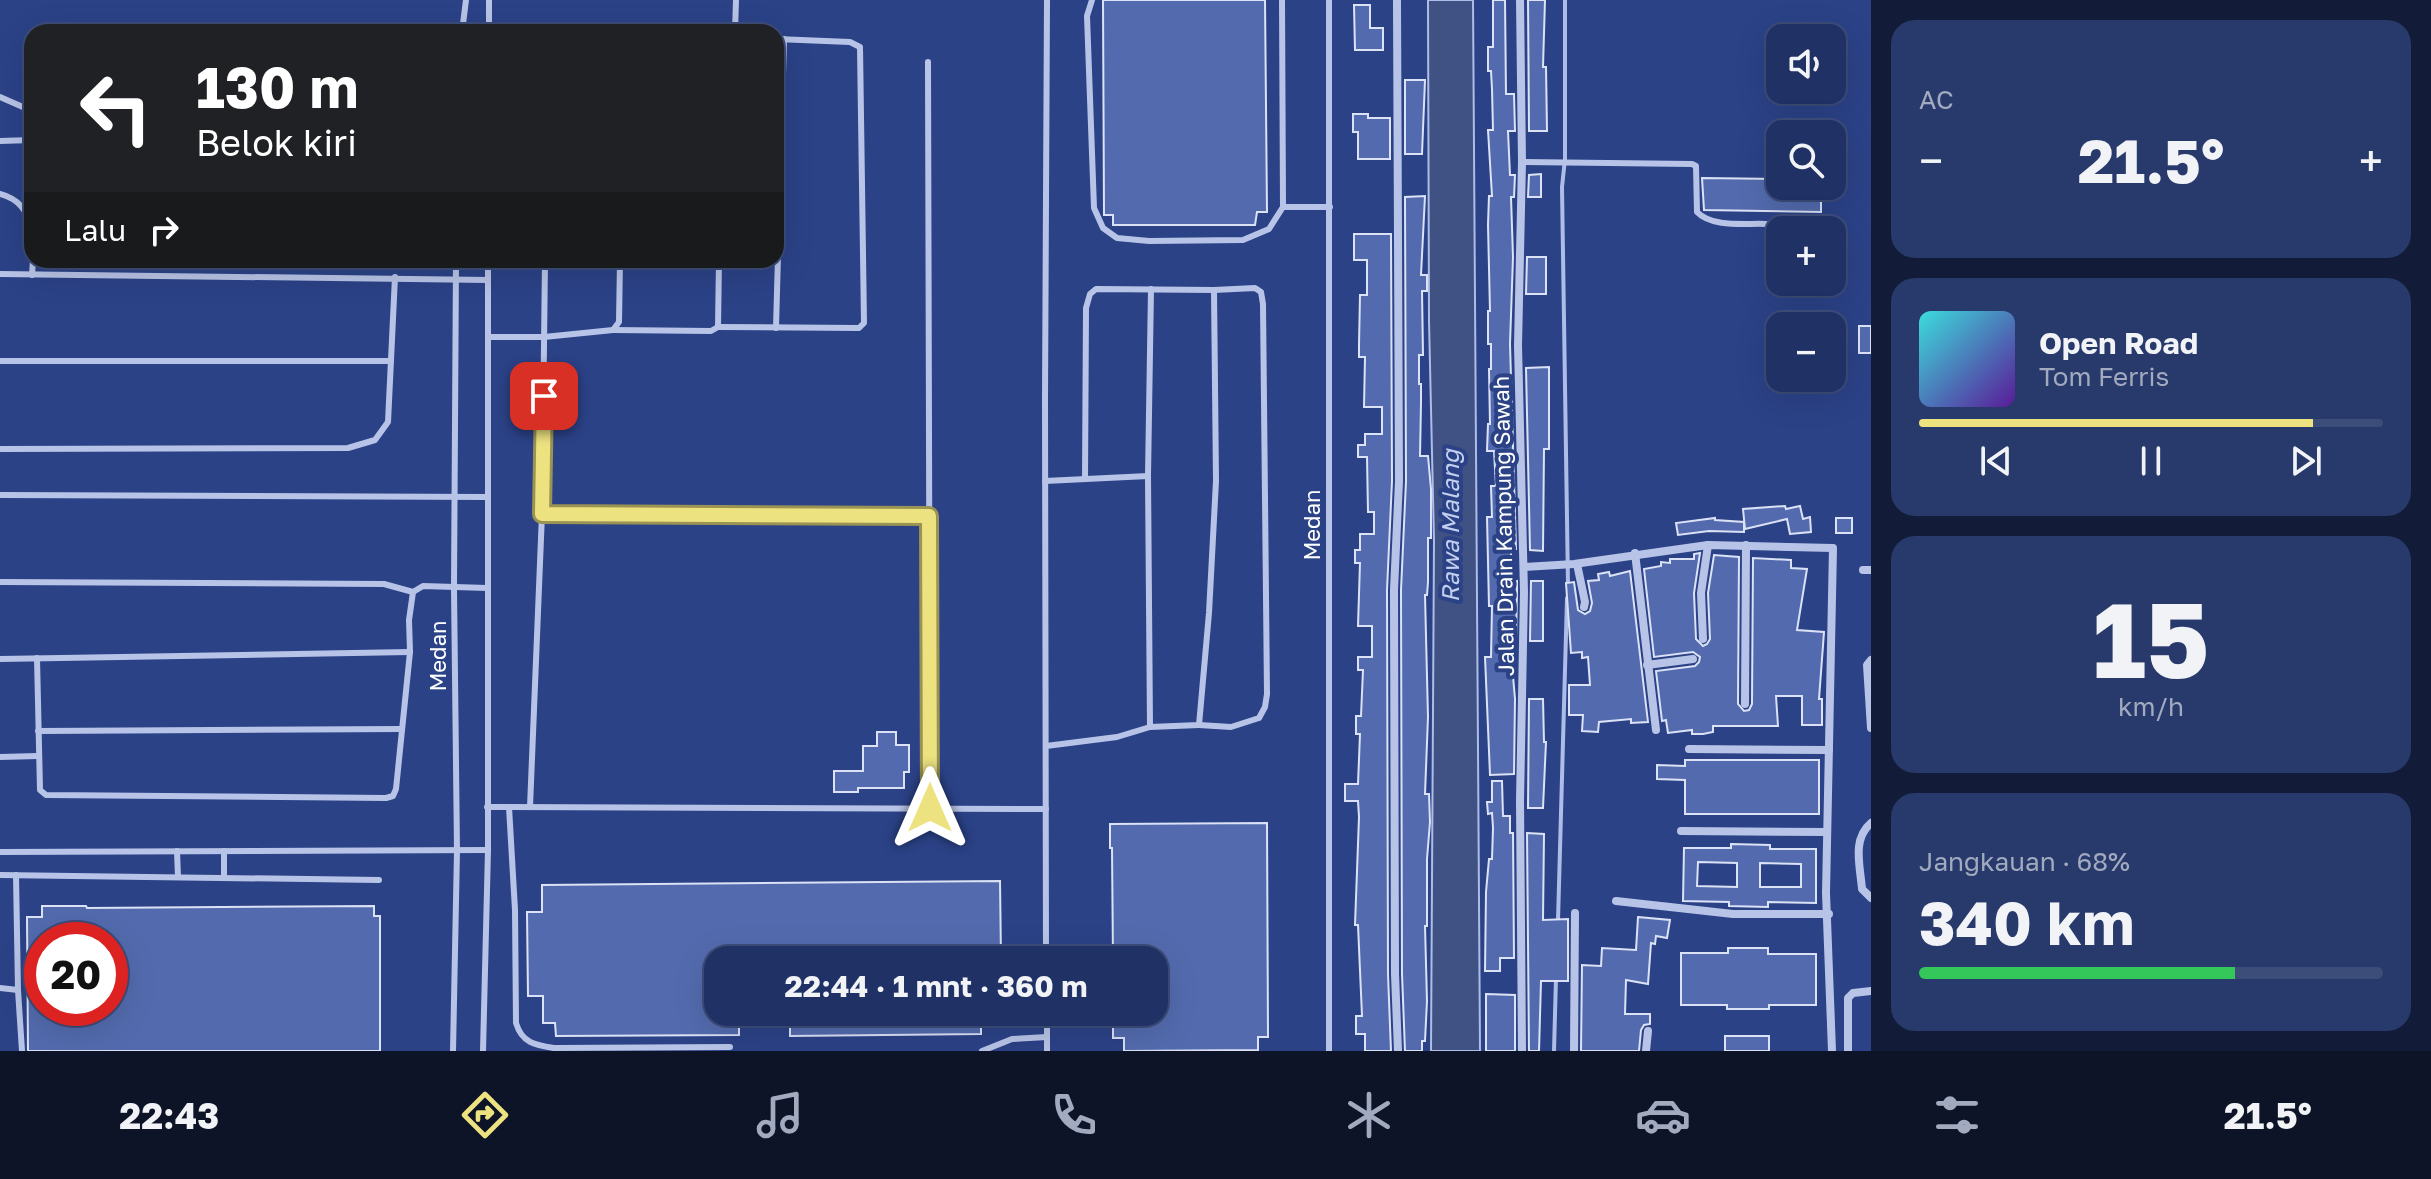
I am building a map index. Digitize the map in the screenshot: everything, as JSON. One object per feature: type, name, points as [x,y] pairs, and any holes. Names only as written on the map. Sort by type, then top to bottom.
[{"type":"street","points":[[1397,0],[1399,481],[1394,590],[1398,1051]]},
{"type":"street","name":"Jalan Drain Kampung Sawah","points":[[1520,0],[1522,162],[1518,361],[1524,567],[1520,801],[1522,1051]]},
{"type":"street","points":[[1524,567],[1576,564],[1635,553],[1708,545],[1833,548],[1826,893],[1832,1051]]},
{"type":"street","points":[[1703,639],[1701,593],[1708,545]]},
{"type":"street","points":[[1745,704],[1746,545]]},
{"type":"street","points":[[1635,553],[1656,730]]},
{"type":"street","points":[[1576,564],[1584,607]]},
{"type":"street","points":[[1647,665],[1693,659]]},
{"type":"street","points":[[1871,660],[1867,665],[1871,728]]},
{"type":"street","points":[[1689,749],[1829,750]]},
{"type":"street","points":[[1871,823],[1861,831],[1859,842],[1862,889],[1871,898]]},
{"type":"street","points":[[1681,831],[1827,832]]},
{"type":"street","points":[[1616,901],[1733,914],[1829,914]]},
{"type":"street","points":[[1574,1051],[1575,913]]},
{"type":"street","points":[[1848,1051],[1848,998],[1853,993],[1871,991]]},
{"type":"street","points":[[1646,1051],[1648,1031]]},
{"type":"lane","points":[[463,24],[466,0]]},
{"type":"lane","points":[[489,0],[489,24]]},
{"type":"lane","points":[[735,24],[736,0]]},
{"type":"lane","points":[[1046,946],[1047,0]]},
{"type":"lane","points":[[1092,0],[1087,16],[1094,208],[1103,228],[1117,238],[1149,241],[1243,240],[1269,229],[1283,207],[1282,0]]},
{"type":"lane","name":"Medan","points":[[1329,0],[1329,1051]]},
{"type":"lane","points":[[488,337],[544,337],[613,330],[711,331],[718,327],[859,328],[864,323],[860,47],[850,42],[784,39]]},
{"type":"lane","points":[[928,62],[930,808]]},
{"type":"lane","points":[[0,97],[24,108]]},
{"type":"lane","points":[[0,141],[24,140]]},
{"type":"lane","points":[[1522,162],[1694,165],[1699,216],[1710,221],[1766,224]]},
{"type":"lane","points":[[0,194],[12,197],[24,208]]},
{"type":"lane","points":[[1283,207],[1330,207]]},
{"type":"lane","points":[[32,268],[32,275]]},
{"type":"lane","name":"Medan","points":[[453,1051],[457,851],[454,588],[456,268]]},
{"type":"lane","points":[[483,1051],[488,850],[488,268]]},
{"type":"lane","points":[[530,807],[542,514],[545,268]]},
{"type":"lane","points":[[613,330],[619,322],[620,268]]},
{"type":"lane","points":[[718,327],[719,268]]},
{"type":"lane","points":[[776,328],[777,268]]},
{"type":"lane","points":[[0,274],[488,280]]},
{"type":"lane","points":[[0,449],[348,448],[375,440],[388,422],[395,277]]},
{"type":"lane","points":[[1046,746],[1117,737],[1150,727],[1231,727],[1259,718],[1265,707],[1261,292],[1255,288],[1096,289],[1090,294],[1086,308],[1085,479]]},
{"type":"lane","points":[[1150,727],[1148,476],[1151,289]]},
{"type":"lane","points":[[1199,725],[1216,481],[1214,290]]},
{"type":"lane","points":[[0,361],[391,361]]},
{"type":"lane","points":[[1045,481],[1148,476]]},
{"type":"lane","points":[[0,495],[487,497]]},
{"type":"lane","points":[[542,514],[929,516]]},
{"type":"lane","points":[[0,582],[384,584],[413,592],[423,586],[487,588]]},
{"type":"lane","points":[[37,658],[40,790],[46,795],[386,798],[393,796],[396,789],[413,592]]},
{"type":"lane","points":[[0,659],[410,652]]},
{"type":"lane","points":[[38,731],[402,729]]},
{"type":"lane","points":[[0,757],[38,756]]},
{"type":"lane","points":[[487,807],[1046,809]]},
{"type":"lane","points":[[509,807],[515,910],[516,1023],[519,1034],[530,1044],[554,1048],[730,1047]]},
{"type":"lane","points":[[0,852],[488,850]]},
{"type":"lane","points":[[177,851],[178,877]]},
{"type":"lane","points":[[224,851],[224,878]]},
{"type":"lane","points":[[0,875],[379,880]]},
{"type":"lane","points":[[16,875],[22,1051]]},
{"type":"lane","points":[[0,988],[18,990]]},
{"type":"lane","points":[[1047,1026],[1047,1051]]},
{"type":"lane","points":[[982,1051],[1012,1039],[1047,1037]]},
{"type":"water","name":"Rawa Malang","points":[[1428,0],[1473,0],[1480,1051],[1431,1051],[1434,541],[1429,321]]},
{"type":"building","points":[[1103,0],[1265,0],[1267,212],[1257,212],[1255,225],[1113,225],[1113,215],[1104,215]]},
{"type":"building","points":[[1493,0],[1505,0],[1506,94],[1514,94],[1515,131],[1508,131],[1510,175],[1515,175],[1514,197],[1511,197],[1513,257],[1510,344],[1516,549],[1511,549],[1511,582],[1517,581],[1517,592],[1516,641],[1512,641],[1511,653],[1515,699],[1514,774],[1490,775],[1485,657],[1491,657],[1492,606],[1489,606],[1487,517],[1492,517],[1491,486],[1496,486],[1494,451],[1487,451],[1491,369],[1491,344],[1488,344],[1488,225],[1489,196],[1492,196],[1488,130],[1493,130],[1488,47],[1493,47]]},
{"type":"building","points":[[1528,0],[1545,0],[1543,67],[1546,67],[1547,131],[1529,131]]},
{"type":"building","points":[[1354,5],[1370,5],[1370,28],[1383,28],[1383,50],[1355,50]]},
{"type":"building","points":[[1405,80],[1425,80],[1422,154],[1405,154]]},
{"type":"building","points":[[1353,114],[1390,118],[1390,159],[1358,159],[1358,132],[1353,132]]},
{"type":"building","points":[[1541,174],[1541,197],[1528,197],[1529,175]]},
{"type":"building","points":[[1702,178],[1766,179],[1766,200],[1821,200],[1821,212],[1704,210]]},
{"type":"building","points":[[1425,196],[1421,275],[1427,275],[1427,291],[1422,291],[1423,355],[1419,355],[1419,384],[1420,456],[1428,456],[1431,489],[1431,538],[1428,538],[1425,595],[1428,717],[1425,794],[1429,794],[1430,822],[1425,926],[1427,1001],[1422,1051],[1405,1051],[1401,590],[1406,481],[1405,197]]},
{"type":"building","points":[[1354,234],[1391,234],[1392,481],[1387,590],[1391,1051],[1365,1051],[1365,1034],[1356,1034],[1356,1016],[1362,1016],[1358,925],[1355,925],[1359,817],[1358,801],[1345,801],[1345,784],[1358,784],[1360,734],[1356,734],[1356,716],[1361,716],[1363,670],[1358,670],[1358,657],[1372,657],[1372,626],[1358,626],[1360,563],[1355,563],[1355,550],[1360,550],[1360,534],[1374,534],[1374,512],[1368,512],[1367,457],[1358,457],[1358,445],[1365,445],[1365,434],[1382,434],[1382,407],[1364,407],[1365,357],[1359,357],[1360,295],[1367,295],[1367,260],[1354,260]]},
{"type":"building","points":[[1527,257],[1546,257],[1546,294],[1526,294]]},
{"type":"building","points":[[1859,326],[1871,326],[1871,353],[1859,353]]},
{"type":"building","points":[[1549,367],[1549,449],[1544,449],[1543,551],[1530,550],[1526,368]]},
{"type":"building","points":[[1785,506],[1786,509],[1800,506],[1803,519],[1810,517],[1811,532],[1790,534],[1787,519],[1745,529],[1743,509]]},
{"type":"building","points":[[1715,518],[1744,522],[1744,532],[1709,531],[1678,535],[1676,523]]},
{"type":"building","points":[[1836,518],[1852,518],[1852,533],[1836,533]]},
{"type":"building","points":[[1700,553],[1694,593],[1696,639],[1703,646],[1710,639],[1708,593],[1714,555],[1739,557],[1738,704],[1744,711],[1749,710],[1752,704],[1753,558],[1791,560],[1791,568],[1807,569],[1797,630],[1824,632],[1819,699],[1822,699],[1822,725],[1802,725],[1802,696],[1776,696],[1778,726],[1713,726],[1713,732],[1703,734],[1692,734],[1692,730],[1668,733],[1666,720],[1662,721],[1656,671],[1695,666],[1700,657],[1693,652],[1654,657],[1644,569],[1661,566],[1661,562],[1670,563],[1670,559],[1694,559],[1694,554]]},
{"type":"building","points":[[1630,571],[1648,722],[1631,723],[1631,719],[1599,722],[1598,732],[1582,731],[1583,715],[1569,715],[1569,685],[1590,685],[1588,657],[1582,658],[1582,652],[1571,653],[1566,583],[1574,582],[1578,610],[1585,614],[1590,611],[1592,603],[1588,581],[1599,580],[1598,574],[1609,572],[1610,576]]},
{"type":"building","points":[[1531,581],[1543,581],[1543,641],[1530,641]]},
{"type":"building","points":[[1529,699],[1543,699],[1546,742],[1543,808],[1528,808]]},
{"type":"building","points":[[877,732],[896,732],[896,745],[909,745],[909,772],[904,772],[904,788],[858,788],[858,792],[834,792],[834,771],[863,771],[863,746],[877,746]]},
{"type":"building","points":[[1685,760],[1819,760],[1819,814],[1685,814],[1685,780],[1657,779],[1657,765],[1685,766]]},
{"type":"building","points":[[1492,781],[1502,781],[1503,816],[1510,816],[1510,833],[1513,833],[1514,958],[1500,958],[1500,971],[1485,971],[1486,892],[1493,828],[1487,802],[1492,802]]},
{"type":"building","points":[[1267,823],[1268,1037],[1258,1037],[1258,1050],[1124,1051],[1124,1038],[1113,1038],[1113,1026],[1168,1026],[1168,946],[1113,946],[1110,824]]},
{"type":"building","points":[[1527,833],[1544,834],[1543,920],[1568,919],[1568,981],[1541,981],[1539,1051],[1529,1051]]},
{"type":"building","points":[[1731,844],[1770,845],[1770,849],[1816,849],[1816,903],[1768,902],[1768,907],[1683,901],[1684,848],[1731,848]],"holes":[[[1698,862],[1737,863],[1737,887],[1697,886]],[[1760,863],[1801,864],[1801,887],[1760,887]]]},
{"type":"building","points":[[1000,881],[1001,946],[704,946],[704,1026],[739,1026],[739,1035],[556,1036],[555,1023],[543,1023],[543,996],[528,996],[527,912],[542,912],[542,885]]},
{"type":"building","points":[[42,906],[374,906],[374,916],[380,916],[380,1051],[28,1051],[28,1026],[128,1026],[128,922],[27,922],[27,917],[42,917]]},
{"type":"building","points":[[1638,917],[1670,920],[1667,938],[1656,936],[1655,944],[1651,943],[1648,984],[1626,980],[1625,1014],[1650,1014],[1650,1024],[1644,1025],[1641,1030],[1639,1051],[1581,1051],[1582,965],[1601,966],[1602,948],[1636,950]]},
{"type":"building","points":[[1728,948],[1768,948],[1768,954],[1816,954],[1816,1005],[1727,1009],[1727,1005],[1681,1005],[1681,953],[1728,953]]},
{"type":"building","points":[[1486,994],[1515,995],[1515,1051],[1486,1051]]},
{"type":"building","points":[[790,1026],[981,1026],[981,1034],[790,1036]]},
{"type":"building","points":[[1725,1036],[1769,1036],[1769,1051],[1725,1051]]},
{"type":"waterway","points":[[1565,0],[1565,159],[1562,187],[1568,585]]},
{"type":"waterway","points":[[1558,921],[1567,598]]},
{"type":"waterway","points":[[1554,1051],[1556,978]]},
{"type":"route","points":[[544,396],[542,514],[929,516],[930,808]]}]
